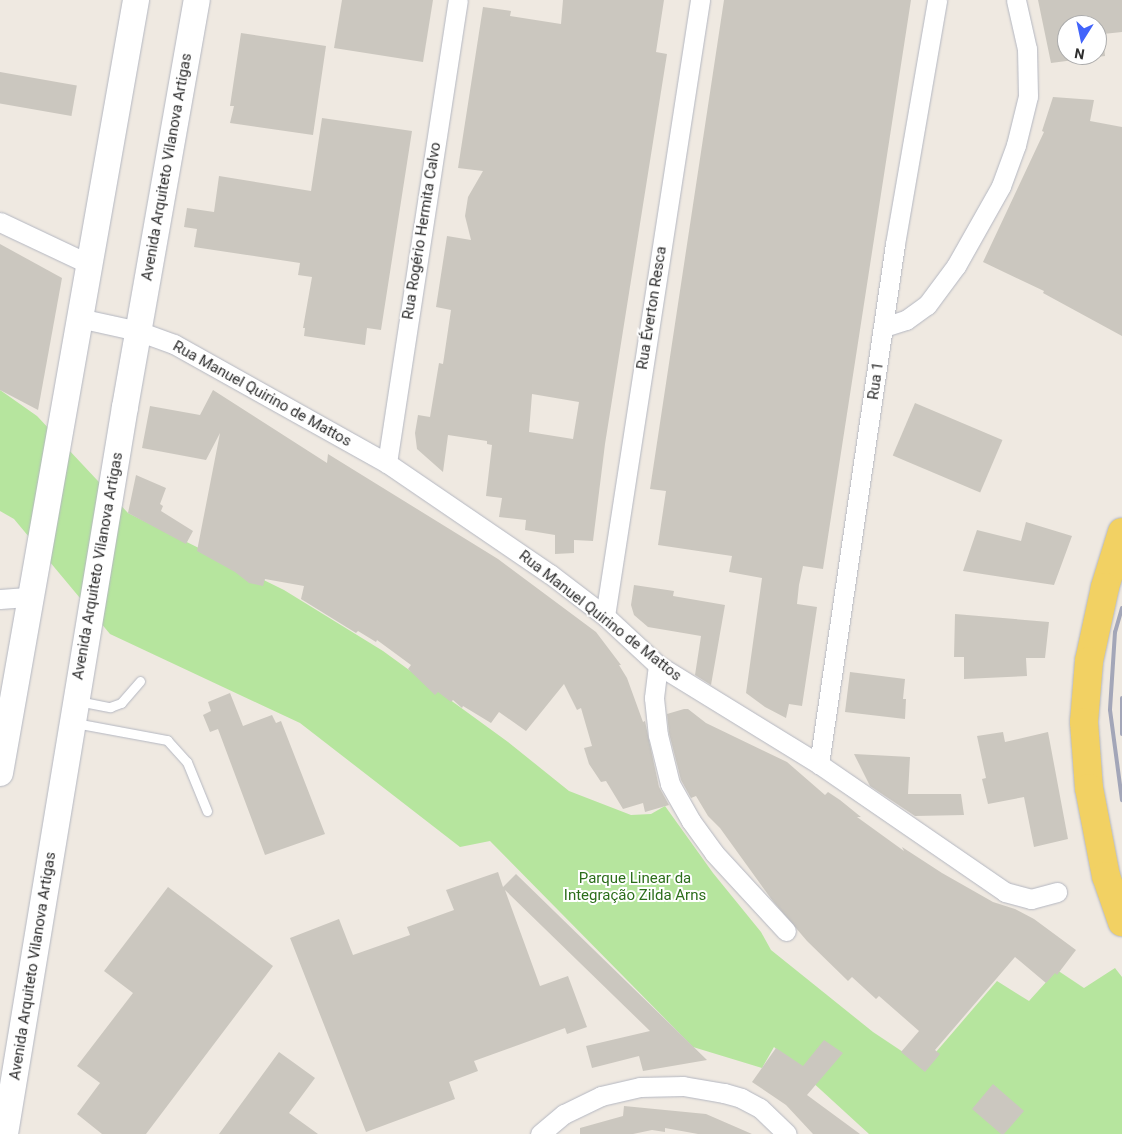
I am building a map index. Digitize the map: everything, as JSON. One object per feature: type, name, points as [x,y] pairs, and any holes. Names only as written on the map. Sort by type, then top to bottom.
[{"type":"main road","points":[[0,773],[88,264],[136,0]]},
{"type":"main road","name":"Avenida Arquiteto Vilanova Artigas","points":[[6,1134],[74,711],[138,331],[197,0]]},
{"type":"main road","points":[[1122,532],[1105,587],[1089,661],[1084,722],[1089,788],[1106,876],[1122,922]]},
{"type":"street","name":"Rua Rogério Hermita Calvo","points":[[386,462],[458,0]]},
{"type":"street","name":"Rua Éverton Resca","points":[[605,616],[700,0]]},
{"type":"street","name":"Rua 1","points":[[819,764],[895,244],[937,0]]},
{"type":"street","points":[[884,327],[906,320],[927,305],[956,266],[1001,186],[1016,145],[1028,96],[1027,49],[1016,0]]},
{"type":"street","points":[[0,222],[88,264]]},
{"type":"street","name":"Rua Manuel Quirino de Mattos","points":[[79,318],[138,331],[174,344],[386,462],[550,574],[605,616],[658,665],[819,764],[1005,892],[1031,899],[1057,892]]},
{"type":"street","points":[[0,599],[31,597]]},
{"type":"street","points":[[658,665],[654,698],[658,735],[670,784],[691,821],[714,853],[786,931]]},
{"type":"street","points":[[540,1134],[564,1114],[601,1096],[640,1087],[683,1086],[741,1098],[760,1108],[787,1134]]},
{"type":"lane","points":[[74,711],[110,707],[122,703],[140,681]]},
{"type":"lane","points":[[74,711],[168,740],[187,762],[207,811]]},
{"type":"green space","name":"Parque Linear da Integração Zilda Arns","points":[[0,390],[37,416],[128,513],[284,590],[383,651],[508,742],[569,791],[631,815],[651,814],[665,806],[713,873],[761,932],[771,950],[873,1032],[924,1066],[997,981],[1029,1001],[1057,970],[1084,988],[1115,968],[1122,977],[1122,1134],[869,1134],[774,1047],[762,1068],[693,1047],[490,841],[460,847],[300,723],[110,634],[14,519],[0,511]]},
{"type":"building","points":[[342,0],[433,0],[423,62],[334,48]]},
{"type":"building","points":[[563,0],[664,0],[656,52],[667,54],[605,444],[593,541],[574,540],[574,553],[555,554],[555,535],[525,530],[526,520],[499,517],[502,498],[486,496],[492,445],[487,444],[487,441],[448,435],[443,472],[417,449],[415,433],[418,415],[430,417],[439,363],[443,364],[451,310],[436,307],[447,236],[471,240],[465,216],[468,197],[483,171],[458,168],[483,7],[511,11],[510,16],[561,24]],"holes":[[[532,394],[579,402],[573,439],[529,432]]]},
{"type":"building","points":[[724,0],[911,0],[823,569],[803,566],[799,585],[797,604],[817,607],[802,706],[789,704],[786,718],[765,707],[746,693],[762,578],[729,572],[732,556],[658,545],[666,491],[650,489]]},
{"type":"building","points":[[1038,0],[1122,0],[1122,32],[1107,34],[1107,15],[1057,15],[1057,62],[1051,63]]},
{"type":"building","points":[[241,33],[326,46],[313,135],[230,123],[234,106],[230,106]]},
{"type":"building","points":[[0,72],[77,86],[71,116],[0,103]]},
{"type":"building","points":[[1053,97],[1094,100],[1090,121],[1122,127],[1122,336],[1043,293],[1044,291],[983,262],[1044,132],[1042,131]]},
{"type":"building","points":[[322,118],[412,131],[381,330],[367,328],[365,345],[304,336],[305,328],[303,328],[312,277],[298,275],[300,263],[194,247],[197,229],[184,227],[187,208],[214,212],[219,176],[311,191]]},
{"type":"building","points":[[0,244],[62,278],[38,410],[0,390]]},
{"type":"building","points":[[213,390],[327,463],[328,454],[498,559],[596,632],[621,665],[619,665],[627,678],[643,722],[645,721],[659,787],[669,805],[645,812],[643,803],[623,809],[606,781],[601,782],[589,764],[584,748],[592,746],[581,708],[577,710],[564,684],[526,731],[499,712],[491,723],[463,706],[462,708],[453,700],[451,702],[438,692],[435,695],[408,669],[411,665],[377,640],[376,642],[358,631],[356,633],[301,599],[304,586],[265,579],[263,586],[249,583],[235,572],[197,551],[220,433],[206,460],[142,448],[150,406],[200,415]]},
{"type":"building","points":[[915,403],[1002,440],[980,493],[893,455]]},
{"type":"building","points":[[136,475],[166,488],[160,504],[163,506],[161,511],[193,531],[186,544],[128,513]]},
{"type":"building","points":[[1026,522],[1072,536],[1054,585],[963,571],[977,530],[1021,541]]},
{"type":"building","points":[[634,585],[674,591],[673,596],[725,605],[711,685],[695,675],[701,636],[648,627],[634,615],[631,605]]},
{"type":"building","points":[[955,614],[1049,622],[1045,658],[1026,658],[1027,676],[964,679],[964,657],[954,657]]},
{"type":"building","points":[[850,672],[905,679],[903,699],[906,699],[905,719],[845,712]]},
{"type":"building","points":[[230,693],[243,726],[272,715],[276,723],[281,721],[325,834],[265,855],[218,729],[210,732],[203,715],[211,711],[208,702]]},
{"type":"building","points":[[688,709],[706,723],[787,762],[825,795],[828,792],[840,800],[861,817],[857,817],[904,851],[902,847],[942,873],[993,902],[1015,909],[1034,919],[1076,950],[1057,975],[1055,973],[1046,983],[1015,957],[935,1050],[940,1054],[925,1072],[901,1052],[919,1031],[879,996],[876,999],[852,977],[848,981],[807,941],[772,900],[720,828],[708,816],[696,796],[691,798],[681,780],[669,733],[667,714]]},
{"type":"building","points":[[1003,732],[1005,742],[1048,732],[1068,839],[1034,847],[1024,797],[988,804],[982,779],[986,778],[977,736]]},
{"type":"building","points":[[854,754],[910,757],[908,794],[961,794],[964,815],[915,816],[870,786]]},
{"type":"building","points":[[498,872],[503,887],[516,874],[707,1060],[643,1071],[639,1056],[592,1068],[586,1046],[650,1031],[505,890],[540,986],[568,976],[587,1027],[567,1034],[565,1028],[474,1061],[478,1071],[449,1082],[455,1099],[366,1132],[290,938],[339,919],[353,955],[410,935],[407,927],[454,910],[446,890]]},
{"type":"building","points":[[168,887],[273,966],[146,1134],[102,1134],[77,1114],[100,1083],[77,1066],[133,993],[104,971]]},
{"type":"building","points":[[824,1040],[843,1053],[807,1095],[860,1134],[813,1134],[786,1105],[752,1082],[776,1048],[803,1066]]},
{"type":"building","points":[[279,1052],[315,1078],[289,1113],[318,1134],[219,1134]]},
{"type":"building","points":[[993,1084],[1024,1111],[1004,1134],[1001,1134],[972,1109]]},
{"type":"building","points":[[624,1106],[706,1114],[752,1134],[698,1134],[665,1128],[665,1132],[652,1130],[633,1134],[580,1134],[580,1128],[623,1116]]},
{"type":"railway","points":[[1122,608],[1115,632],[1110,710],[1122,800]]},
{"type":"railway","points":[[1122,698],[1122,734]]}]
